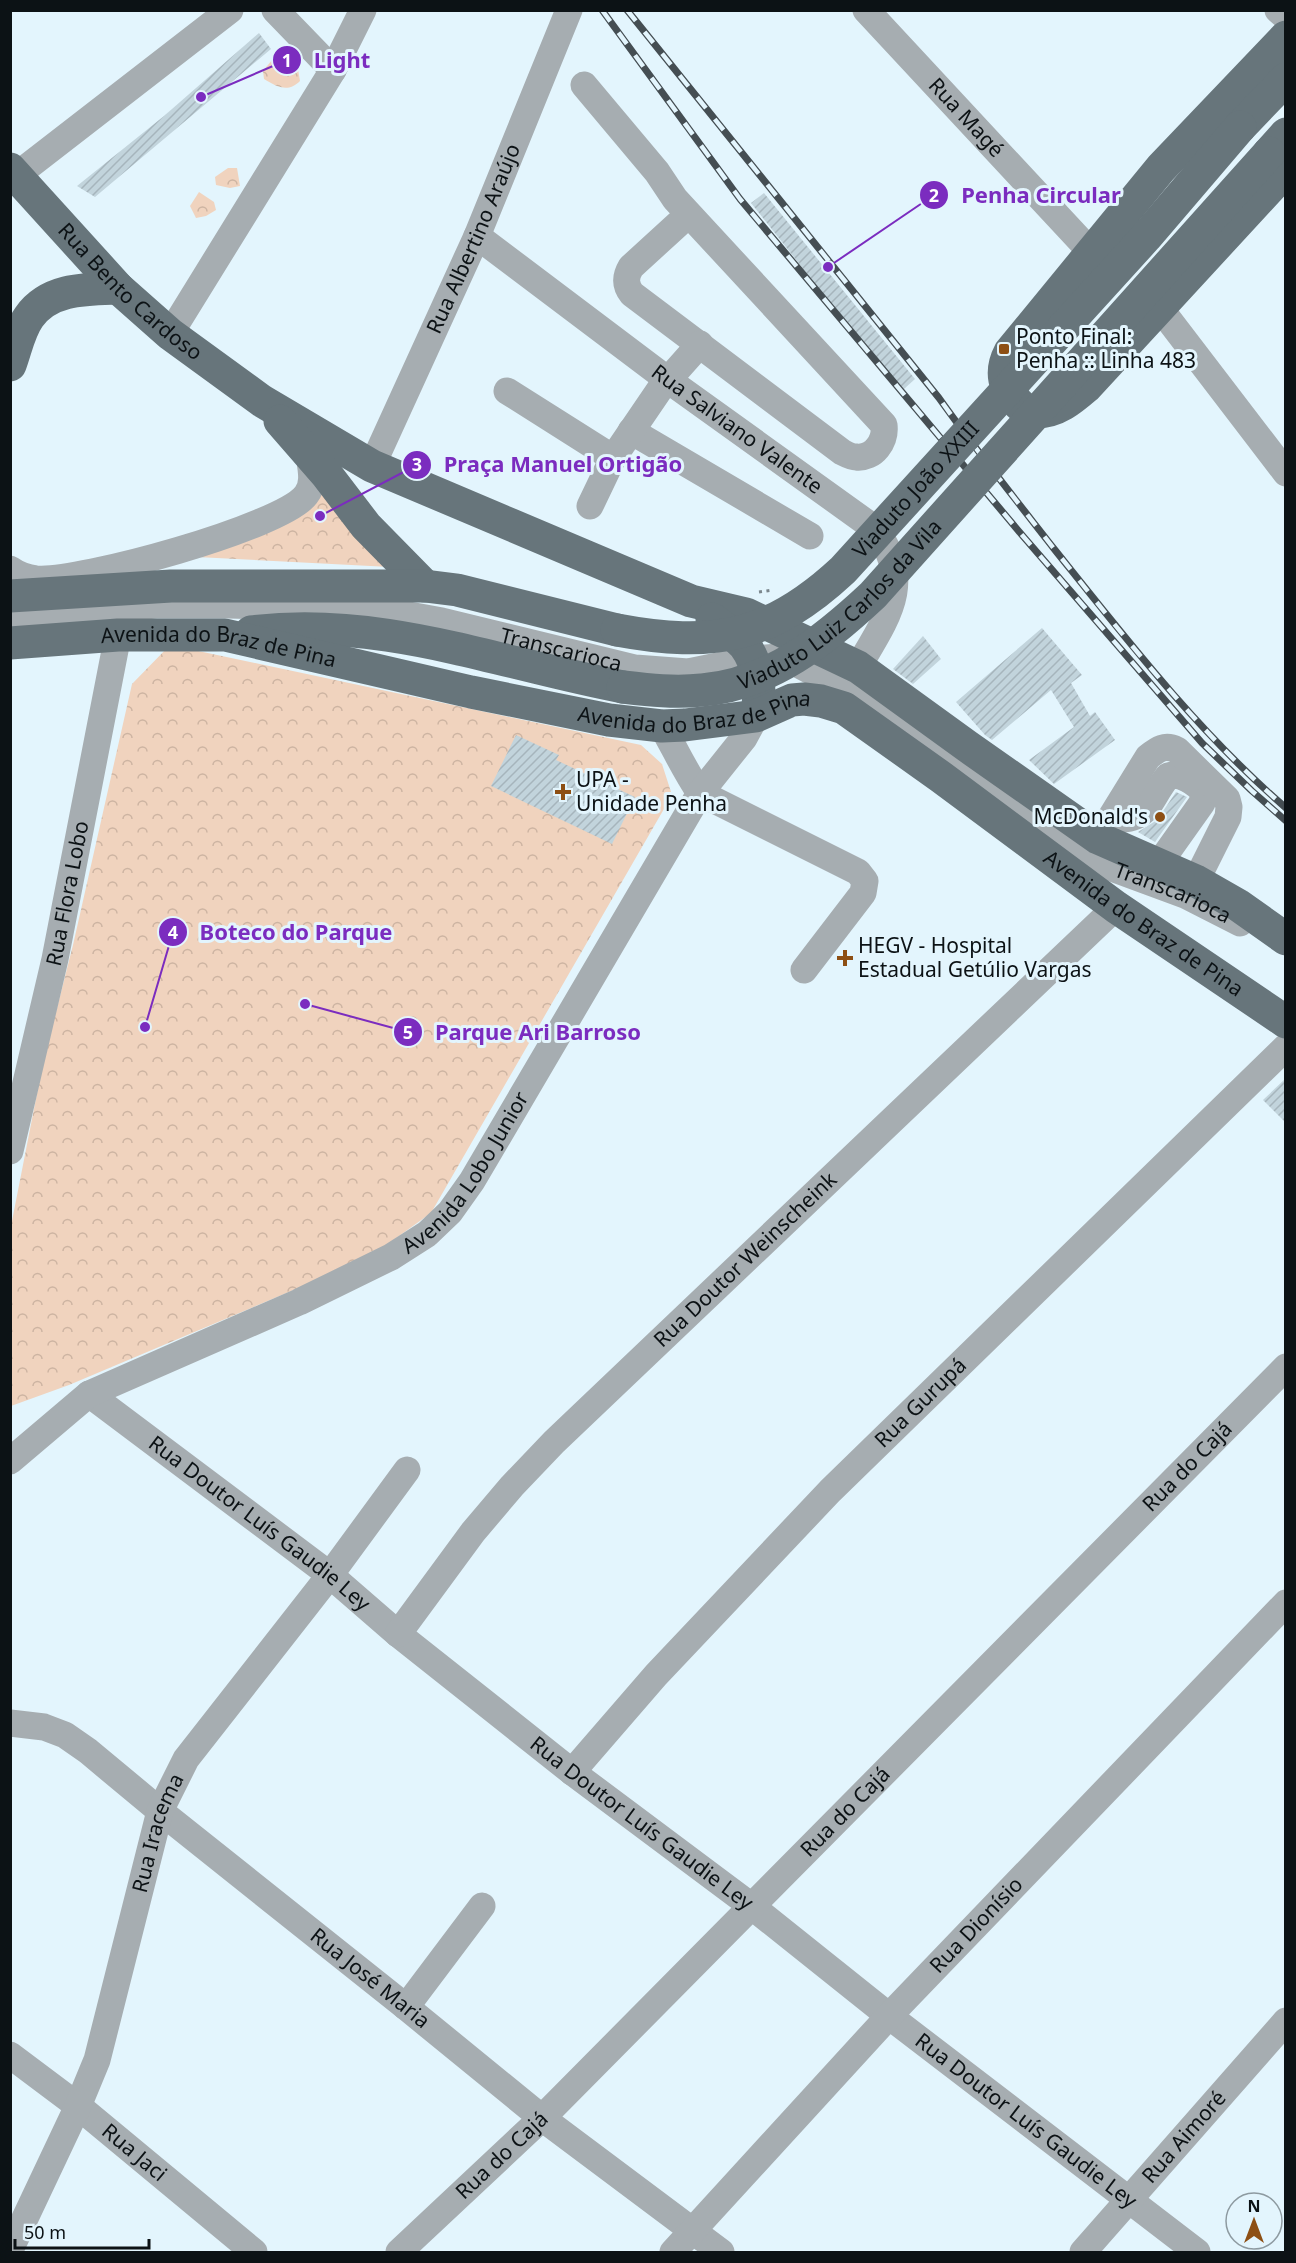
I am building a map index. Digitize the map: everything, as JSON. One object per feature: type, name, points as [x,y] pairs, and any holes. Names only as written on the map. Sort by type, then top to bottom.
[{"type":"main road","points":[[1280,152],[1159,307],[1086,387],[1070,402],[1051,410],[1036,412],[1020,406],[1005,385],[1004,363],[1010,352],[1161,168],[1286,37]]},
{"type":"main road","name":"Viaduto João XXIII","points":[[10,596],[171,586],[425,586],[457,590],[617,630],[647,635],[692,639],[746,630],[772,621],[822,589],[843,570],[1138,246],[1240,127],[1286,79]]},
{"type":"main road","name":"Viaduto Luiz Carlos da Vila","points":[[225,636],[276,629],[316,628],[370,632],[414,639],[623,687],[676,691],[703,690],[745,680],[792,661],[849,617],[873,595],[1280,152]]},
{"type":"main road","name":"Rua Bento Cardoso","points":[[14,172],[118,288],[171,334],[262,401]]},
{"type":"main road","points":[[10,365],[18,338],[29,316],[46,300],[77,289],[118,288]]},
{"type":"main road","points":[[262,401],[366,526],[425,586]]},
{"type":"main road","name":"Avenida do Braz de Pina","points":[[262,401],[372,466],[691,601],[746,614],[858,666],[967,746],[1104,829],[1158,865],[1196,881],[1238,905],[1286,939]]},
{"type":"main road","points":[[691,601],[747,655],[758,681],[756,716]]},
{"type":"main road","name":"Avenida do Braz de Pina","points":[[10,642],[118,636],[225,636],[471,692],[609,720],[674,726],[756,716],[792,700],[821,701],[844,708],[1116,907],[1286,1022]]},
{"type":"main road","points":[[674,726],[729,686],[737,676],[747,655]]},
{"type":"street","points":[[14,172],[230,10]]},
{"type":"street","points":[[274,10],[333,70]]},
{"type":"street","points":[[171,334],[333,70],[363,10]]},
{"type":"street","name":"Rua Albertino Araújo","points":[[372,466],[477,236],[569,10]]},
{"type":"street","name":"Rua Magé","points":[[866,10],[1091,252]]},
{"type":"street","points":[[1278,10],[1286,17]]},
{"type":"street","points":[[584,85],[689,214],[884,425],[885,434],[882,443],[868,455],[856,457],[842,452],[632,294],[626,286],[627,275],[631,267],[689,214]]},
{"type":"street","name":"Rua Salviano Valente","points":[[477,236],[668,380],[874,528],[886,544],[894,564],[896,585],[893,604],[858,666]]},
{"type":"street","points":[[1159,307],[1286,473]]},
{"type":"street","points":[[590,506],[613,458],[631,431],[668,380],[700,344]]},
{"type":"street","points":[[507,391],[613,458]]},
{"type":"street","points":[[631,431],[810,536]]},
{"type":"street","points":[[10,569],[35,579],[59,578],[173,552],[248,528],[276,516],[306,496],[311,486],[312,475],[309,455]]},
{"type":"street","name":"Transcarioca","points":[[10,618],[156,605],[324,608],[409,615],[442,621],[635,668],[688,672],[747,655],[788,659],[866,700],[1059,839],[1101,864],[1185,896],[1286,951]]},
{"type":"street","name":"Rua Flora Lobo","points":[[10,1152],[55,959],[118,636]]},
{"type":"street","name":"Avenida Lobo Junior","points":[[10,1461],[89,1394],[299,1302],[392,1257],[427,1234],[450,1212],[472,1181],[700,793],[744,738],[756,716]]},
{"type":"street","points":[[674,726],[676,750],[682,767],[700,793],[858,872],[865,881],[863,892],[804,970]]},
{"type":"street","points":[[1104,829],[1148,757],[1160,748],[1170,746],[1177,750],[1227,799],[1229,807],[1228,817],[1196,881]]},
{"type":"street","points":[[1104,829],[1144,812],[1168,776],[1174,774],[1181,776],[1200,787],[1204,793],[1202,803],[1158,865]]},
{"type":"street","name":"Transcarioca","points":[[1059,839],[1109,884],[1286,1005]]},
{"type":"street","name":"Rua Doutor Weinscheink","points":[[398,1634],[473,1532],[554,1442],[1116,907]]},
{"type":"street","name":"Rua Gurupá","points":[[573,1772],[656,1675],[830,1491],[1286,1047]]},
{"type":"street","name":"Rua do Cajá","points":[[399,2253],[542,2118],[750,1905],[1286,1367]]},
{"type":"street","name":"Rua Doutor Luís Gaudie Ley","points":[[89,1394],[330,1575],[398,1634],[573,1772],[750,1905],[889,2016],[1197,2253]]},
{"type":"street","name":"Rua Iracema","points":[[10,2250],[78,2106],[97,2060],[160,1811],[186,1759],[330,1575],[406,1470]]},
{"type":"street","name":"Rua Dionísio","points":[[673,2253],[889,2016],[1286,1603]]},
{"type":"street","name":"Rua José Maria","points":[[10,1723],[44,1727],[65,1736],[88,1751],[542,2118],[721,2253]]},
{"type":"street","points":[[406,2007],[482,1906]]},
{"type":"street","name":"Rua Aimoré","points":[[1083,2253],[1286,2021]]},
{"type":"street","name":"Rua Jaci","points":[[10,2055],[78,2106],[254,2253]]},
{"type":"green space","points":[[283,54],[297,63],[300,81],[287,88],[282,88],[264,79],[263,71],[272,60]]},
{"type":"green space","points":[[228,168],[237,168],[240,186],[230,188],[216,185],[215,177]]},
{"type":"green space","points":[[199,192],[214,202],[216,210],[206,216],[196,218],[190,206]]},
{"type":"green space","points":[[324,479],[390,567],[177,556]]},
{"type":"green space","points":[[170,645],[641,745],[662,764],[672,795],[431,1213],[367,1259],[69,1385],[11,1406],[11,1226],[43,1063],[73,945],[132,684]]},
{"type":"building","points":[[259,33],[271,49],[95,197],[77,186],[164,116]]},
{"type":"building","points":[[764,193],[915,379],[904,389],[859,339],[751,203]]},
{"type":"building","points":[[1042,628],[1082,675],[1071,683],[1090,716],[1095,712],[1115,740],[1054,784],[1029,760],[1074,727],[1051,690],[992,740],[956,702]]},
{"type":"building","points":[[923,636],[941,659],[913,684],[893,669]]},
{"type":"building","name":"UPA - Unidade Penha","points":[[516,735],[559,755],[556,760],[635,797],[612,844],[491,786]]},
{"type":"building","points":[[1176,792],[1187,797],[1155,842],[1138,832],[1157,820]]},
{"type":"building","points":[[1286,1078],[1286,1123],[1263,1100]]},
{"type":"railway","points":[[602,10],[740,199],[1022,535],[1202,743],[1286,821]]},
{"type":"railway","points":[[627,10],[939,398],[1055,550],[1164,684],[1223,748],[1286,808]]},
{"type":"place","name":"Light","points":[[201,97]]},
{"type":"place","name":"Penha Circular","points":[[828,267]]},
{"type":"place","name":"Ponto Final: Penha :: Linha 483","points":[[1004,349]]},
{"type":"place","name":"Praça Manuel Ortigão","points":[[320,516]]},
{"type":"place","name":"UPA - Unidade Penha","points":[[563,792]]},
{"type":"place","name":"McDonald's","points":[[1160,817]]},
{"type":"place","name":"HEGV - Hospital Estadual Getúlio Vargas","points":[[845,958]]},
{"type":"place","name":"Parque Ari Barroso","points":[[305,1004]]},
{"type":"place","name":"Boteco do Parque","points":[[145,1027]]}]
